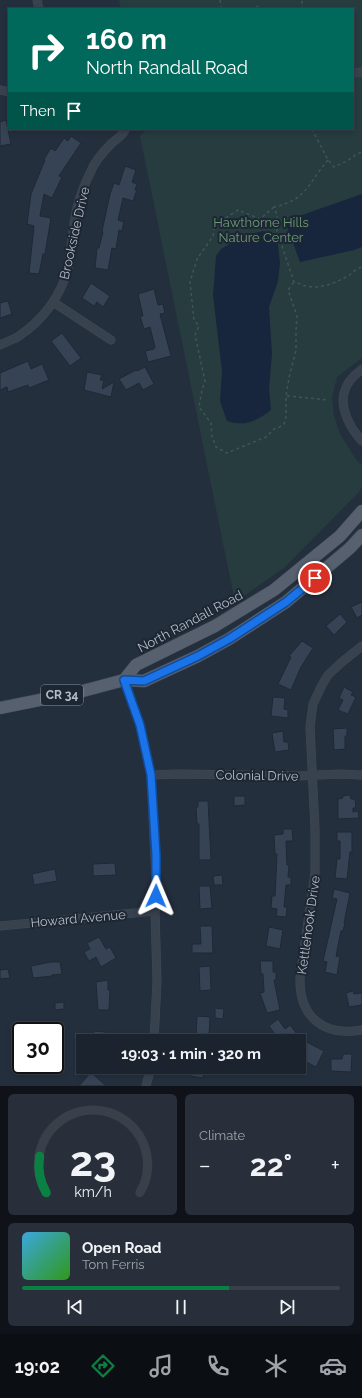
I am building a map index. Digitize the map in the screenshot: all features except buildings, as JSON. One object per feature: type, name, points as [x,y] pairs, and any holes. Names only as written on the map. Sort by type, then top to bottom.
[{"type":"main road","name":"North Randall Road","points":[[124,680],[136,665],[215,626],[274,590],[340,536],[362,511]]},
{"type":"main road","name":"CR 34","points":[[0,708],[78,692],[124,680],[144,681],[198,656],[229,639],[286,602],[350,548],[362,535]]},
{"type":"main road","points":[[325,569],[349,558],[362,545]]},
{"type":"street","name":"Brookside Drive","points":[[0,345],[19,336],[38,321],[53,302],[68,268],[77,208],[84,185],[92,168],[102,154],[125,130]]},
{"type":"street","points":[[53,302],[111,340]]},
{"type":"street","points":[[362,369],[347,385],[344,392],[343,402],[350,425],[362,442]]},
{"type":"street","name":"Kettlehook Drive","points":[[362,646],[328,675],[313,704],[310,727],[316,873],[300,978],[301,995],[307,1011],[317,1022],[332,1030],[346,1032],[362,1030]]},
{"type":"street","points":[[124,680],[140,725],[151,775],[156,855],[157,981],[154,1034]]},
{"type":"street","name":"Colonial Drive","points":[[151,775],[362,775]]},
{"type":"street","name":"Howard Avenue","points":[[0,926],[156,911]]},
{"type":"street","points":[[146,1086],[149,1074]]},
{"type":"path","points":[[313,130],[328,160],[334,167],[347,162],[362,152]]},
{"type":"path","points":[[294,282],[288,290],[297,316],[296,350],[286,396],[286,417],[284,424],[274,429],[266,437],[227,454],[216,447],[212,436],[211,423],[199,407],[205,381],[196,335],[199,326],[194,320],[190,282],[197,259],[213,236],[215,224],[238,210],[260,219],[274,208],[287,204],[301,196],[328,160]]},
{"type":"path","points":[[274,208],[277,215],[277,231],[294,282],[304,286],[318,287],[328,285],[348,276],[356,269],[362,267]]},
{"type":"path","points":[[286,396],[329,400]]},
{"type":"green space","name":"Hawthorne Hills Nature Center","points":[[119,0],[362,0],[362,358],[337,377],[332,398],[334,416],[340,434],[357,461],[362,465],[362,487],[358,493],[284,568],[235,602],[140,136],[145,130],[354,130],[354,8],[121,8]]},
{"type":"water","points":[[362,194],[362,247],[300,262],[285,221]]},
{"type":"water","points":[[263,231],[277,236],[280,263],[278,281],[269,307],[272,354],[269,389],[271,410],[250,422],[233,423],[227,421],[220,401],[222,371],[213,295],[216,256],[221,249],[243,236]]},
{"type":"route","points":[[156,896],[156,855],[151,775],[140,725],[124,680],[144,681],[198,656],[229,639],[286,602],[315,578]]}]
